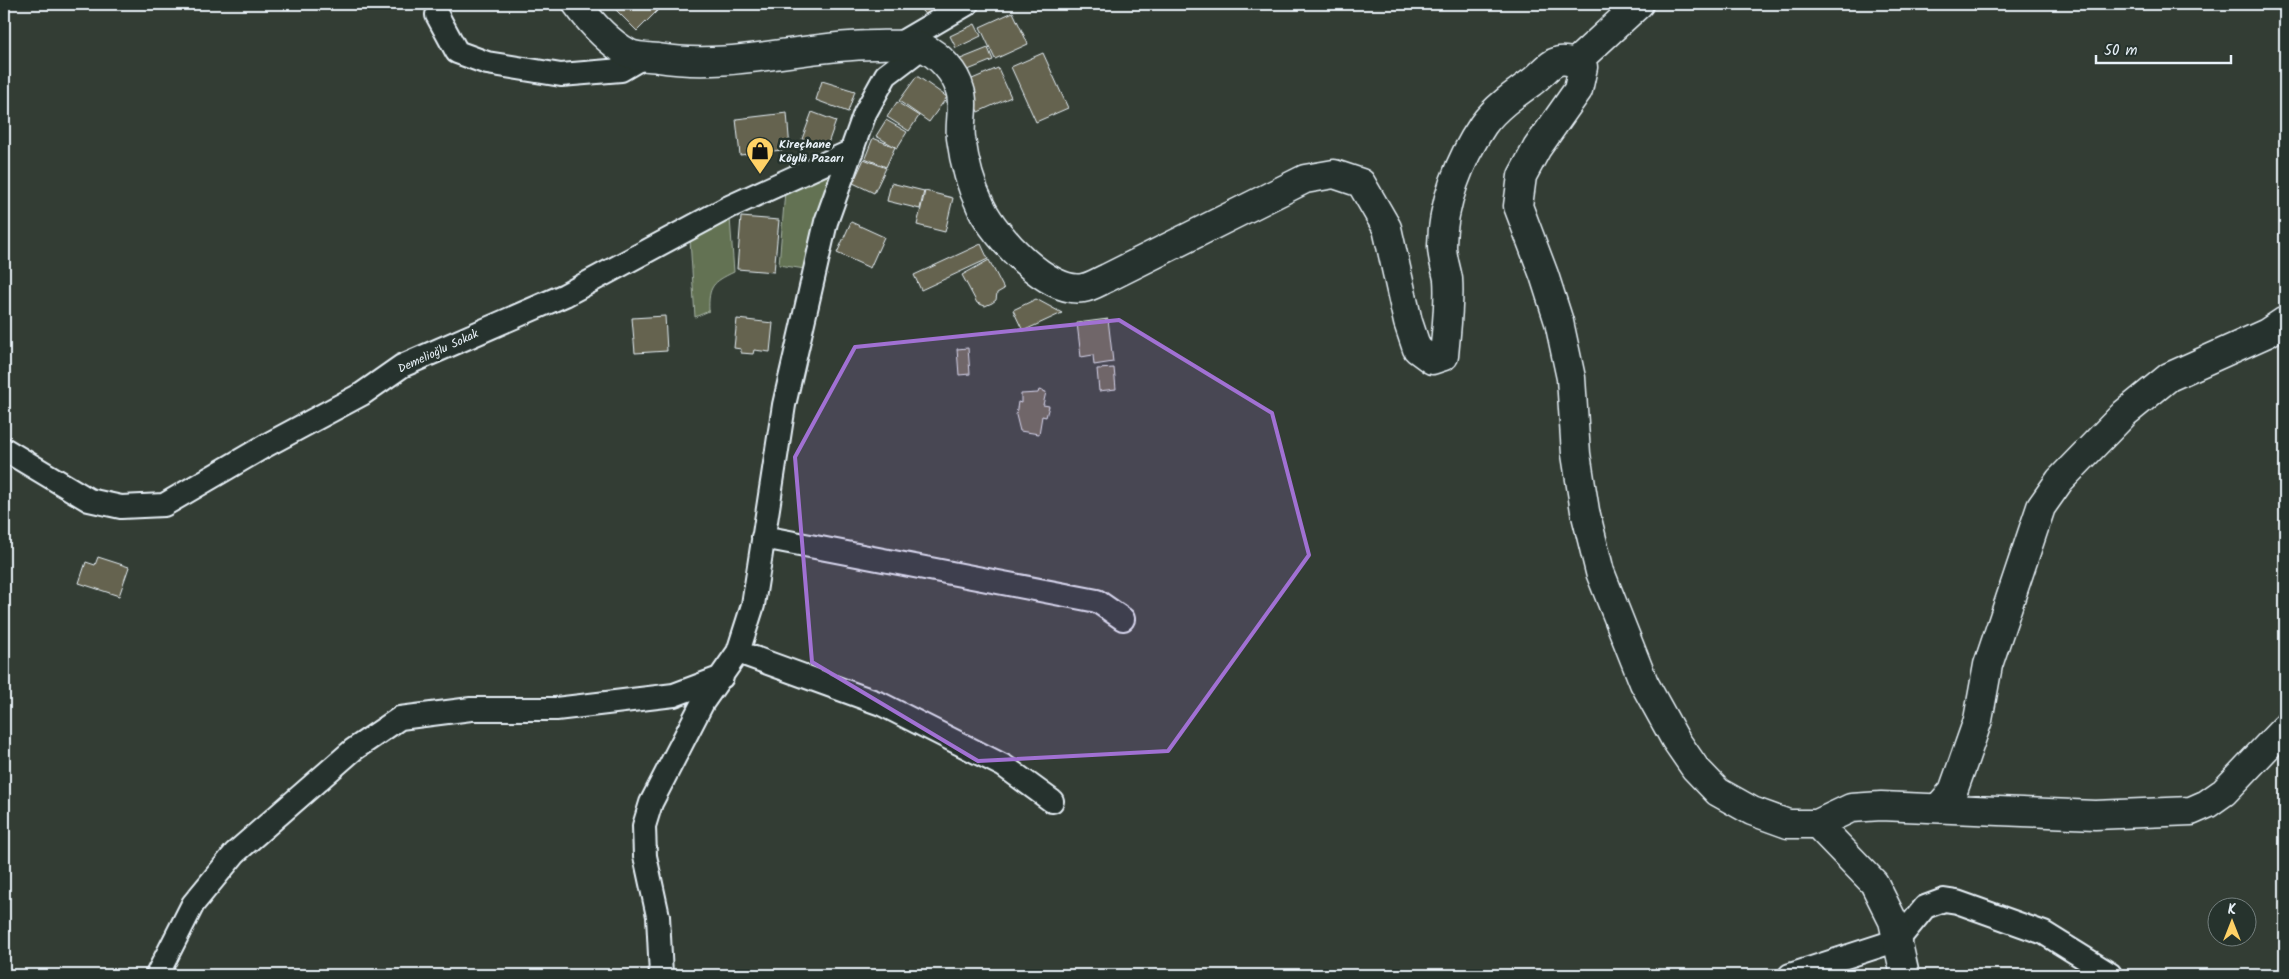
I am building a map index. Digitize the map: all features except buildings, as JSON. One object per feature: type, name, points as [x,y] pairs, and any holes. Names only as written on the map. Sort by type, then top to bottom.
[{"type":"street","points":[[577,4],[590,22],[611,42],[630,54],[678,62],[751,60],[854,45],[910,46],[951,72],[961,90],[961,138],[981,208],[997,232],[1040,273],[1060,285],[1082,288],[1107,278],[1305,179],[1334,174],[1361,183],[1387,228],[1408,322],[1417,349],[1432,360],[1444,356],[1448,281],[1442,247],[1443,223],[1453,185],[1466,156],[1484,124],[1552,62],[1570,60],[1583,67],[1578,90],[1537,148],[1522,176],[1518,206],[1544,275],[1561,332],[1571,378],[1578,463],[1585,511],[1600,572],[1644,683],[1675,739],[1695,768],[1718,792],[1752,812],[1788,824],[1817,824],[1851,808],[1881,806],[2095,815],[2190,812],[2207,804],[2224,792],[2285,728]]},
{"type":"street","points":[[661,975],[658,916],[645,856],[644,826],[651,803],[703,702],[738,652],[752,605],[784,405],[826,222],[865,113],[886,76],[910,46],[967,4]]},
{"type":"street","points":[[1575,63],[1638,4]]},
{"type":"street","points":[[436,15],[457,52],[488,63],[561,75],[621,70],[646,56]]},
{"type":"street","name":"Demelioğlu Sokak","points":[[4,449],[89,500],[121,507],[164,506],[265,446],[362,394],[402,366],[565,295],[728,207],[852,151]]},
{"type":"street","points":[[1939,807],[1953,791],[1978,720],[1988,665],[2041,507],[2060,480],[2126,413],[2169,377],[2267,333],[2285,321]]},
{"type":"street","points":[[763,537],[1098,601],[1123,619]]},
{"type":"street","points":[[738,652],[881,704],[1004,766],[1052,801]]},
{"type":"street","points":[[157,975],[193,904],[235,853],[353,750],[400,718],[471,709],[556,709],[674,695],[722,676]]},
{"type":"street","points":[[1817,824],[1874,883],[1893,921],[1898,940],[1901,974]]},
{"type":"street","points":[[1790,975],[1898,940],[1925,907],[1944,900],[1957,902],[2044,933],[2110,974]]},
{"type":"highlighted area","points":[[1119,320],[1272,413],[1309,555],[1168,751],[978,761],[812,662],[795,457],[855,347]]},
{"type":"green space","points":[[840,165],[805,269],[779,265],[785,191]]},
{"type":"green space","points":[[730,218],[734,272],[713,286],[709,311],[695,317],[690,239]]},
{"type":"place","name":"Kireçhane Köylü Pazarı","points":[[760,175]]}]
